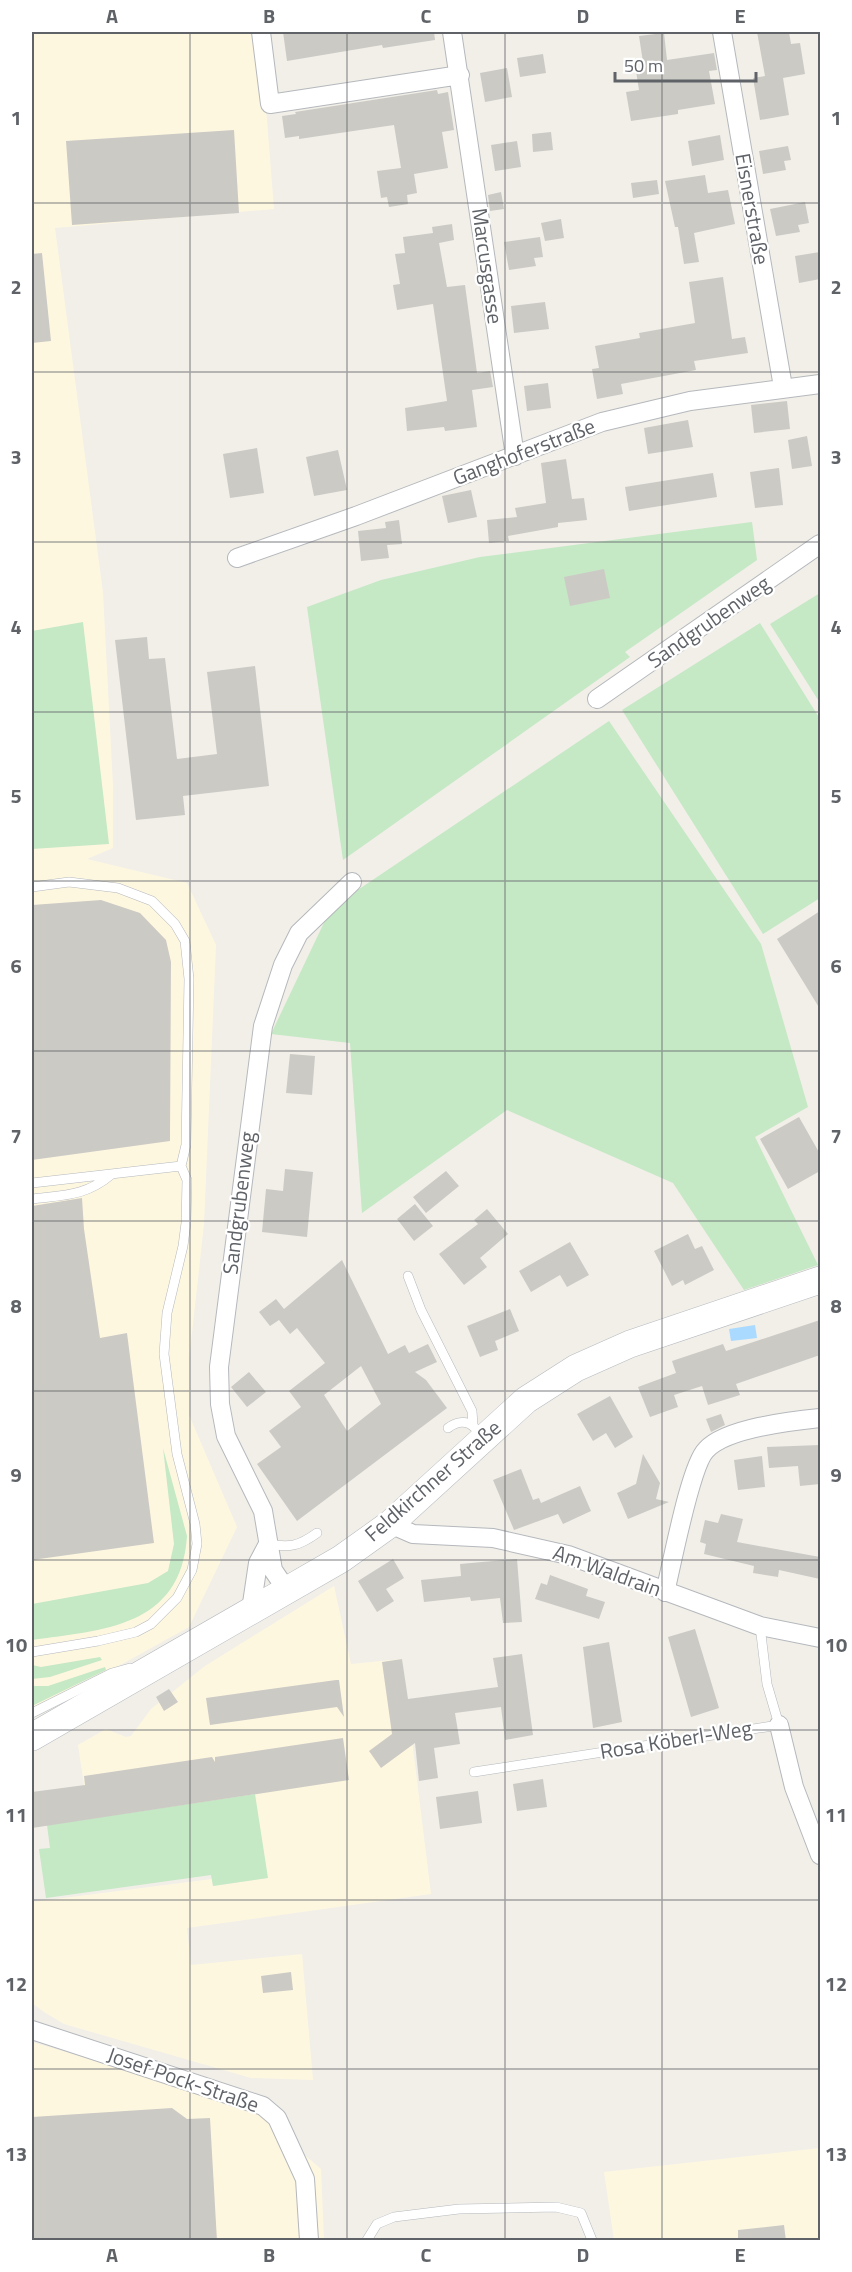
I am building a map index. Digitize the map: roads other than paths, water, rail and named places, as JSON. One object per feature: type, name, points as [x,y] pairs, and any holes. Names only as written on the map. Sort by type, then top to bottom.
[{"type":"street","points":[[261,32],[270,104],[460,75]]},
{"type":"street","name":"Marcusgasse","points":[[452,32],[515,456]]},
{"type":"street","name":"Eisnerstraße","points":[[722,32],[783,387]]},
{"type":"street","name":"Ganghoferstraße","points":[[237,558],[602,422],[690,401],[783,387],[820,384]]},
{"type":"street","name":"Sandgrubenweg","points":[[597,699],[820,544]]},
{"type":"street","name":"Sandgrubenweg","points":[[286,1589],[273,1570],[262,1511],[226,1436],[220,1404],[219,1367],[263,1026],[283,965],[299,933],[352,882]]},
{"type":"street","name":"Feldkirchner Straße","points":[[32,1737],[184,1652],[286,1589],[342,1559],[390,1524],[478,1431],[576,1368],[630,1344],[820,1280]]},
{"type":"street","points":[[665,1592],[695,1470],[705,1450],[723,1439],[749,1431],[820,1418]]},
{"type":"street","name":"Am Waldrain","points":[[390,1524],[413,1534],[493,1538],[568,1555],[760,1626],[820,1638]]},
{"type":"street","points":[[251,1610],[258,1563],[268,1544]]},
{"type":"street","points":[[779,1725],[794,1787],[820,1855]]},
{"type":"street","name":"Josef Pock-Straße","points":[[32,2030],[263,2106],[277,2118],[305,2179],[309,2241]]},
{"type":"lane","points":[[32,887],[69,882],[118,888],[152,901],[175,924],[185,941],[189,991],[186,1145],[181,1166],[187,1180],[186,1223],[167,1313],[164,1354],[177,1454],[195,1524],[196,1545],[192,1570],[177,1599],[151,1624],[136,1632],[98,1641],[32,1652]]},
{"type":"lane","points":[[32,1184],[181,1166]]},
{"type":"lane","points":[[32,1199],[82,1193],[97,1186],[112,1174]]},
{"type":"lane","points":[[408,1276],[421,1310],[472,1411],[478,1431]]},
{"type":"lane","points":[[448,1428],[455,1423],[478,1431]]},
{"type":"lane","points":[[268,1544],[287,1548],[298,1546],[316,1533]]},
{"type":"lane","name":"Rosa Köberl-Weg","points":[[474,1772],[779,1725],[767,1684],[760,1626]]},
{"type":"lane","points":[[32,1713],[112,1673],[184,1652]]},
{"type":"lane","points":[[367,2241],[377,2224],[394,2217],[459,2209],[556,2207],[580,2213],[592,2241]]},
{"type":"water","points":[[755,1325],[757,1338],[731,1341],[729,1329]]}]
